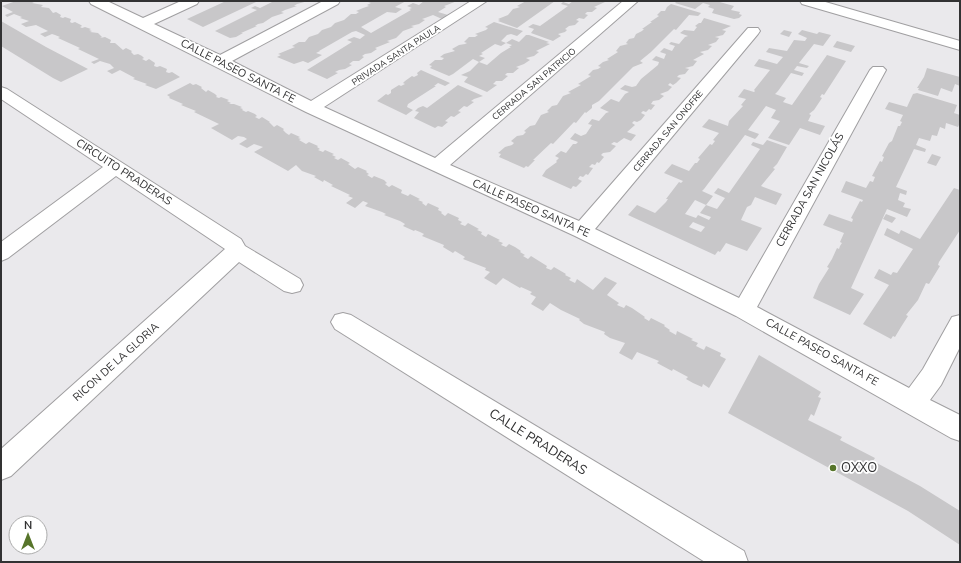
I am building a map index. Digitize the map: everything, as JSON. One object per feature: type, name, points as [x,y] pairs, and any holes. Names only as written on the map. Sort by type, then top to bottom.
[{"type":"street","name":"CALLE PASEO SANTA FE","points":[[96,1],[220,61],[312,108],[437,166],[582,230],[744,310],[914,402],[960,429]]},
{"type":"street","points":[[142,24],[192,1]]},
{"type":"street","points":[[220,61],[333,1]]},
{"type":"street","name":"PRIVADA SANTA PAULA","points":[[312,108],[480,1]]},
{"type":"street","name":"CERRADA SAN PATRICIO","points":[[437,166],[631,1]]},
{"type":"street","points":[[807,1],[960,46]]},
{"type":"street","name":"CERRADA SAN ONOFRE","points":[[582,230],[753,31]]},
{"type":"street","name":"CERRADA SAN NICOLÁS","points":[[744,310],[878,70]]},
{"type":"street","name":"CIRCUITO PRADERAS","points":[[1,92],[117,166],[234,244],[233,254],[292,285]]},
{"type":"street","points":[[1,112],[17,103]]},
{"type":"street","points":[[1,253],[117,166]]},
{"type":"street","name":"RICON DE LA GLORIA","points":[[1,467],[233,254]]},
{"type":"street","name":"CALLE PRADERAS","points":[[343,322],[733,562]]},
{"type":"street","points":[[914,402],[932,377],[960,324]]},
{"type":"building","points":[[16,1],[36,1],[32,3],[43,5],[41,7],[49,8],[53,13],[56,12],[61,15],[60,17],[71,19],[70,22],[75,22],[81,25],[82,26],[80,27],[82,28],[85,27],[91,29],[89,30],[92,31],[90,32],[98,33],[102,37],[100,38],[105,37],[111,40],[110,43],[115,43],[123,50],[126,48],[132,51],[131,52],[134,55],[138,54],[142,56],[144,58],[142,59],[146,61],[149,59],[155,63],[154,66],[160,66],[167,69],[166,72],[172,72],[180,77],[156,89],[133,79],[135,78],[120,70],[112,74],[107,71],[114,68],[110,64],[100,61],[94,64],[91,62],[99,59],[58,38],[60,37],[52,34],[45,37],[40,34],[48,31],[36,25],[26,27],[21,24],[29,21],[20,18],[22,17],[14,14],[7,17],[5,15],[13,12],[2,6]]},
{"type":"building","points":[[226,1],[256,2],[203,27],[187,19]]},
{"type":"building","points":[[274,1],[308,1],[297,4],[294,6],[297,6],[281,12],[284,13],[258,24],[255,26],[257,26],[241,33],[243,33],[236,37],[230,38],[215,31],[257,10],[251,8],[255,6],[260,8]]},
{"type":"building","points":[[365,1],[406,1],[395,7],[402,9],[396,13],[387,12],[361,27],[371,33],[411,10],[409,9],[412,8],[407,6],[413,3],[419,5],[424,1],[457,1],[444,6],[446,7],[438,12],[448,15],[442,19],[433,15],[422,19],[425,20],[419,24],[411,26],[414,27],[403,31],[396,38],[387,41],[390,42],[375,48],[377,49],[362,56],[364,57],[359,61],[353,61],[349,64],[352,65],[335,72],[338,73],[327,79],[307,70],[352,42],[347,40],[354,37],[360,39],[365,35],[356,31],[352,32],[316,53],[322,55],[308,63],[303,61],[294,64],[277,57],[281,55],[278,54],[295,47],[292,46],[299,42],[305,42],[309,37],[331,27],[335,23],[344,20],[351,14],[356,14],[359,12],[356,11],[369,6],[367,5],[371,3]]},
{"type":"building","points":[[526,1],[555,1],[517,28],[498,21],[500,20],[498,19],[508,15],[513,9],[520,7],[517,6]]},
{"type":"building","points":[[573,1],[605,2],[594,7],[597,8],[592,12],[587,12],[585,14],[588,15],[584,19],[579,18],[576,20],[579,21],[575,25],[569,26],[565,29],[567,30],[565,32],[558,34],[561,36],[553,41],[531,33],[534,29],[528,27],[533,24],[540,26],[568,6],[561,4],[563,2],[569,4]]},
{"type":"building","points":[[674,1],[716,1],[734,6],[731,10],[740,12],[739,14],[742,15],[739,18],[734,19],[712,13],[714,9],[708,7],[710,5],[703,3],[695,9],[675,3],[676,2]]},
{"type":"building","points":[[671,4],[701,13],[698,16],[689,15],[676,30],[674,29],[640,61],[643,63],[633,67],[599,101],[592,105],[592,108],[586,113],[585,112],[576,123],[574,122],[553,144],[551,143],[533,160],[535,160],[528,167],[526,166],[524,168],[499,157],[501,154],[498,153],[505,147],[514,143],[511,141],[517,136],[523,135],[526,132],[524,131],[530,126],[535,125],[541,115],[549,112],[547,111],[552,106],[557,105],[563,96],[571,93],[568,92],[581,85],[578,84],[591,76],[588,75],[593,70],[601,67],[598,66],[609,60],[607,59],[618,52],[616,51],[620,46],[628,44],[626,43],[629,39],[634,38],[636,34],[642,31],[644,29],[642,29],[659,16],[657,15],[661,11],[665,11]]},
{"type":"building","points":[[704,18],[731,26],[722,30],[726,31],[723,35],[715,37],[719,38],[716,42],[708,45],[712,46],[708,50],[700,52],[704,54],[693,60],[697,61],[693,66],[685,68],[689,69],[685,74],[677,77],[681,78],[676,83],[673,85],[670,83],[668,85],[672,87],[668,91],[660,94],[664,96],[659,100],[653,101],[651,104],[655,105],[651,110],[649,109],[646,112],[643,111],[641,113],[645,115],[641,120],[637,122],[634,121],[632,123],[635,125],[627,132],[636,135],[631,141],[624,138],[617,143],[614,142],[611,144],[616,146],[610,152],[603,153],[601,155],[604,157],[599,163],[597,162],[595,165],[592,164],[589,167],[593,168],[588,175],[586,174],[583,177],[580,176],[578,179],[582,181],[576,187],[573,186],[571,189],[542,176],[546,170],[557,162],[556,161],[559,158],[555,156],[561,151],[566,153],[573,144],[578,142],[570,139],[575,133],[581,136],[586,134],[592,125],[588,124],[592,119],[599,121],[606,113],[609,112],[600,108],[611,99],[619,102],[625,94],[629,92],[620,89],[625,85],[632,87],[636,86],[641,79],[658,65],[659,62],[652,60],[656,56],[664,59],[666,54],[660,52],[664,48],[672,51],[675,46],[669,44],[671,42],[679,44],[685,37],[688,36],[680,33],[684,30],[694,31],[697,27],[695,26],[701,23]]},
{"type":"building","points":[[1,21],[88,69],[61,82],[53,78],[1,46]]},
{"type":"building","points":[[494,22],[523,31],[517,36],[511,34],[507,35],[501,41],[506,43],[501,46],[495,44],[481,53],[483,54],[479,56],[485,58],[479,62],[473,59],[449,76],[430,68],[432,66],[429,65],[435,60],[442,60],[444,58],[440,57],[444,54],[455,51],[452,49],[467,43],[464,42],[469,37],[475,37],[478,35],[475,34],[486,30],[488,28],[485,27]]},
{"type":"building","points":[[784,30],[792,32],[789,37],[780,34]]},
{"type":"building","points":[[802,30],[817,34],[819,32],[831,35],[823,46],[814,44],[799,63],[809,66],[807,68],[797,66],[794,70],[804,73],[802,76],[791,73],[775,94],[786,98],[783,102],[792,105],[827,55],[846,61],[824,95],[822,94],[820,97],[822,98],[814,110],[809,114],[811,115],[808,121],[825,126],[820,135],[800,128],[789,145],[768,138],[780,121],[771,118],[776,110],[766,106],[748,130],[759,134],[757,137],[755,139],[745,135],[702,191],[713,196],[706,205],[717,209],[725,198],[714,193],[718,188],[729,193],[760,149],[751,145],[753,142],[763,145],[767,140],[787,147],[773,168],[775,169],[761,186],[782,194],[776,205],[755,197],[751,205],[747,207],[741,220],[762,228],[747,251],[726,243],[720,252],[718,251],[715,255],[628,215],[637,205],[655,213],[666,202],[668,199],[666,199],[679,182],[681,183],[683,181],[664,173],[672,164],[689,171],[695,163],[697,163],[700,159],[698,158],[710,144],[712,145],[715,141],[713,140],[719,133],[702,127],[709,119],[728,126],[729,121],[743,106],[741,105],[746,99],[738,97],[744,89],[754,92],[770,70],[754,66],[759,59],[777,64],[783,57],[766,52],[769,48],[787,51],[794,40],[805,41],[807,38],[798,34]],"holes":[[[695,200],[706,205],[700,213],[711,217],[709,220],[698,215],[696,218],[685,214]],[[693,222],[705,227],[701,232],[689,227]]]},
{"type":"building","points":[[526,35],[549,42],[546,43],[550,44],[536,51],[539,52],[534,56],[526,58],[530,60],[516,67],[519,68],[513,73],[507,73],[505,75],[508,76],[502,81],[496,81],[493,84],[497,85],[487,92],[464,82],[468,77],[461,75],[470,71],[479,62],[487,65],[511,47],[509,47],[512,45],[506,43],[512,39],[519,42]]},
{"type":"building","points":[[837,41],[855,46],[851,52],[833,47]]},
{"type":"building","points":[[927,68],[960,77],[960,86],[955,84],[952,92],[941,88],[938,96],[918,90],[919,88],[917,88],[924,77]]},
{"type":"building","points":[[421,70],[450,83],[445,86],[438,83],[434,86],[436,86],[408,104],[407,107],[413,110],[406,115],[377,101],[386,94],[388,95],[391,93],[391,90],[399,85],[401,86],[405,84],[403,83],[412,76],[414,77],[418,75],[417,73]]},
{"type":"building","points":[[190,83],[202,87],[201,88],[206,92],[208,90],[215,94],[217,96],[216,97],[229,100],[227,101],[231,103],[229,104],[242,107],[240,108],[243,109],[242,110],[255,114],[257,116],[255,117],[259,119],[262,117],[270,122],[274,127],[277,125],[284,129],[283,130],[289,135],[291,133],[300,137],[298,138],[301,139],[299,140],[306,144],[309,142],[318,146],[317,147],[320,149],[318,150],[323,152],[325,150],[334,154],[332,155],[336,157],[334,158],[338,160],[341,158],[350,163],[348,164],[355,169],[358,167],[367,171],[366,172],[369,174],[367,175],[372,178],[374,176],[384,180],[387,183],[385,184],[389,187],[392,185],[402,190],[401,193],[408,196],[410,194],[420,199],[418,200],[423,202],[422,203],[426,206],[428,203],[439,208],[438,210],[445,216],[448,213],[459,218],[458,220],[462,222],[460,224],[465,226],[468,223],[479,229],[477,230],[482,232],[481,234],[486,237],[488,234],[500,240],[498,241],[503,243],[501,245],[506,247],[509,244],[515,247],[528,259],[531,256],[547,266],[546,268],[551,270],[554,267],[566,274],[565,275],[571,278],[569,280],[575,283],[577,279],[593,290],[605,277],[617,283],[607,295],[619,303],[617,305],[624,308],[626,305],[649,321],[651,318],[665,325],[664,326],[670,330],[669,331],[676,335],[677,331],[693,339],[691,340],[698,343],[696,346],[704,350],[706,346],[721,353],[720,356],[726,359],[709,388],[703,384],[702,387],[693,383],[686,379],[688,377],[673,369],[672,371],[657,363],[659,361],[637,352],[632,360],[619,353],[625,343],[610,338],[604,334],[605,332],[584,324],[579,320],[580,319],[550,303],[543,311],[531,304],[536,297],[530,294],[532,292],[521,287],[520,288],[503,278],[496,285],[484,278],[490,272],[485,270],[486,268],[463,259],[465,257],[455,251],[453,253],[443,247],[444,245],[422,236],[424,234],[420,232],[403,226],[405,224],[400,221],[365,206],[368,203],[363,201],[355,208],[346,203],[353,198],[348,196],[350,195],[331,186],[333,185],[324,180],[323,182],[314,177],[316,176],[302,171],[296,165],[288,171],[254,152],[263,147],[254,144],[247,148],[239,144],[247,139],[244,137],[238,136],[232,140],[211,128],[219,124],[194,112],[196,111],[181,105],[183,104],[169,98],[170,97],[167,95]]},
{"type":"building","points":[[458,85],[483,96],[471,101],[474,102],[467,107],[464,106],[458,111],[461,112],[454,117],[451,116],[445,121],[448,122],[442,127],[438,126],[435,128],[414,118],[419,112],[415,111],[418,108],[423,106],[427,108]]},
{"type":"building","points":[[917,93],[957,105],[954,113],[960,115],[960,123],[958,127],[946,123],[945,129],[940,127],[937,136],[932,135],[930,141],[919,138],[916,145],[926,149],[925,152],[914,149],[896,187],[907,191],[906,195],[900,193],[898,200],[905,203],[903,207],[911,209],[907,217],[887,209],[851,288],[864,294],[850,315],[813,298],[819,284],[829,268],[827,267],[837,248],[839,249],[842,243],[840,242],[844,233],[823,225],[829,214],[852,222],[853,219],[851,218],[860,201],[862,202],[863,200],[841,192],[846,181],[866,188],[870,181],[873,182],[875,177],[872,176],[880,161],[882,162],[884,157],[882,156],[889,143],[892,141],[898,126],[900,126],[902,122],[900,121],[903,115],[885,109],[889,102],[907,107],[913,94]]},
{"type":"building","points":[[932,154],[941,157],[936,166],[927,163]]},
{"type":"building","points":[[954,188],[960,190],[960,230],[939,262],[938,265],[940,266],[929,284],[926,283],[918,300],[906,315],[908,316],[895,337],[893,336],[891,339],[863,324],[889,285],[874,278],[879,269],[891,275],[893,272],[897,273],[913,249],[884,235],[887,228],[899,234],[901,230],[920,239]]},
{"type":"building","points":[[886,214],[896,218],[892,223],[883,219]]},
{"type":"building","points":[[759,355],[821,392],[818,397],[821,398],[814,416],[811,414],[808,420],[842,437],[840,440],[875,458],[873,461],[920,486],[960,511],[960,545],[908,511],[728,413]]},
{"type":"place","name":"OXXO","points":[[833,468]]}]
